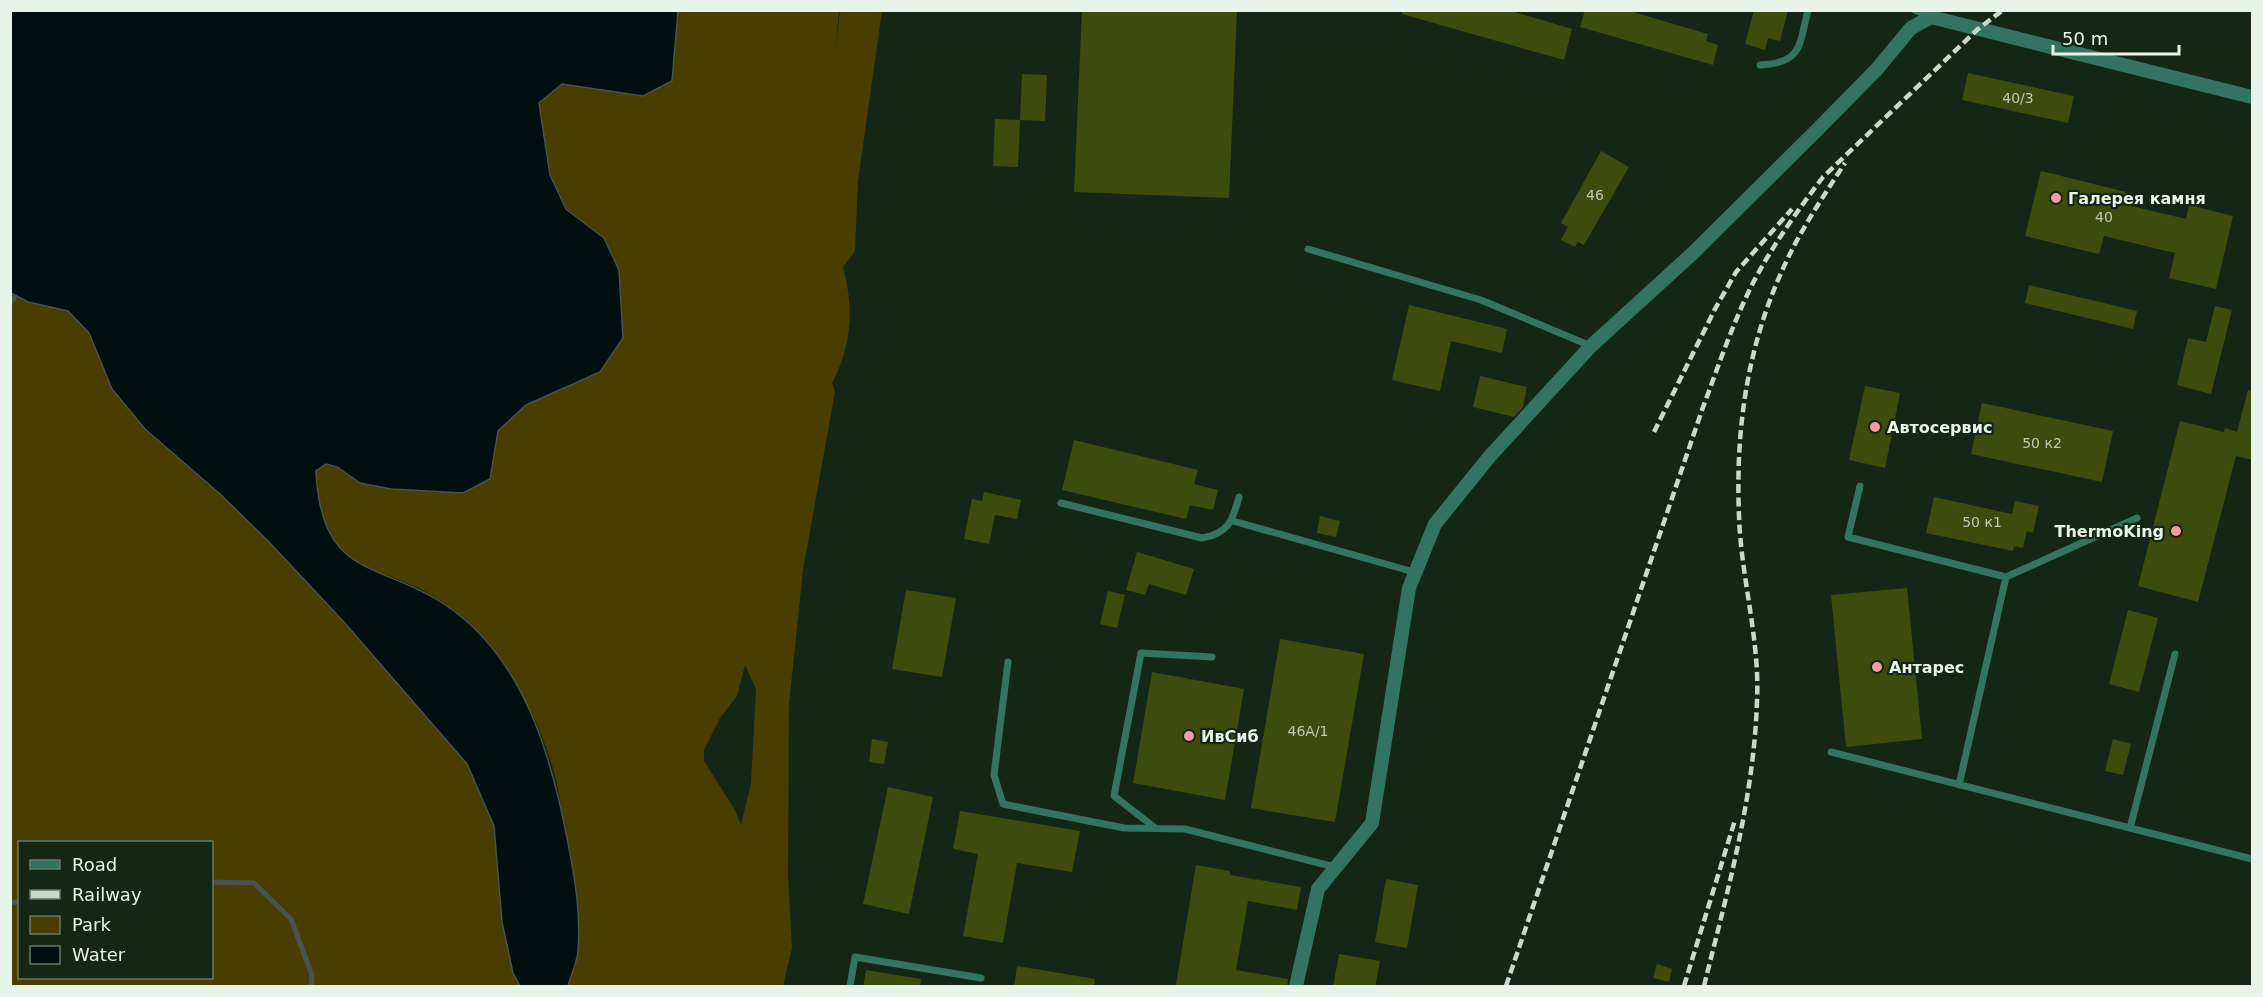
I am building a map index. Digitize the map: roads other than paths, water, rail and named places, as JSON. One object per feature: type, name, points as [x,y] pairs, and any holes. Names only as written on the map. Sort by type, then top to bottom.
[{"type":"street","points":[[1296,987],[1318,889],[1372,823],[1402,619],[1414,572],[1436,524],[1490,456],[1591,346],[1692,253],[1816,130],[1877,69],[1911,28],[1931,17],[2253,97]]},
{"type":"lane","points":[[1760,65],[1779,64],[1791,59],[1800,42],[1808,10]]},
{"type":"lane","points":[[1915,10],[1931,17]]},
{"type":"lane","points":[[1308,249],[1481,300],[1591,346]]},
{"type":"lane","points":[[1860,486],[1848,537],[2006,577],[2137,518]]},
{"type":"lane","points":[[1061,503],[1202,538],[1215,536],[1233,521],[1239,497]]},
{"type":"lane","points":[[1233,521],[1414,572]]},
{"type":"lane","points":[[1959,785],[2006,577]]},
{"type":"lane","points":[[1155,827],[1114,796],[1140,653],[1212,657]]},
{"type":"lane","points":[[2130,828],[2175,654]]},
{"type":"lane","points":[[1008,662],[994,775],[1003,804],[1124,828],[1185,829],[1335,867]]},
{"type":"lane","points":[[1831,753],[2253,859]]},
{"type":"lane","points":[[850,987],[855,957],[981,978]]},
{"type":"water","points":[[10,11],[678,11],[672,81],[643,96],[562,84],[539,103],[550,175],[566,209],[604,238],[619,270],[623,338],[600,372],[526,405],[498,431],[490,479],[463,493],[391,489],[360,483],[337,467],[326,464],[316,471],[320,507],[330,533],[343,551],[361,564],[428,595],[454,611],[479,633],[500,658],[532,716],[554,779],[573,870],[579,937],[576,960],[568,986],[520,986],[513,973],[502,922],[494,826],[467,764],[343,621],[269,542],[220,494],[145,429],[112,389],[89,333],[68,311],[28,302],[11,293]]},
{"type":"waterway","points":[[10,303],[14,298]]},
{"type":"waterway","points":[[213,882],[254,883],[291,919],[312,975],[311,986]]},
{"type":"waterway","points":[[10,903],[18,901]]},
{"type":"railway","points":[[1506,986],[1702,410],[1733,328],[1754,281],[1786,228],[1823,177],[1978,29],[2003,10]]},
{"type":"railway","points":[[1704,986],[1738,845],[1755,737],[1756,655],[1739,516],[1738,480],[1743,410],[1756,342],[1780,276],[1795,244],[1845,163]]},
{"type":"railway","points":[[1654,432],[1715,309],[1736,272],[1792,209]]},
{"type":"railway","points":[[1684,986],[1735,820]]},
{"type":"place","name":"Галерея камня","points":[[2056,198]]},
{"type":"place","name":"Автосервис","points":[[1875,427]]},
{"type":"place","name":"ThermoKing","points":[[2176,531]]},
{"type":"place","name":"Антарес","points":[[1877,667]]},
{"type":"place","name":"ИвСиб","points":[[1189,736]]}]
